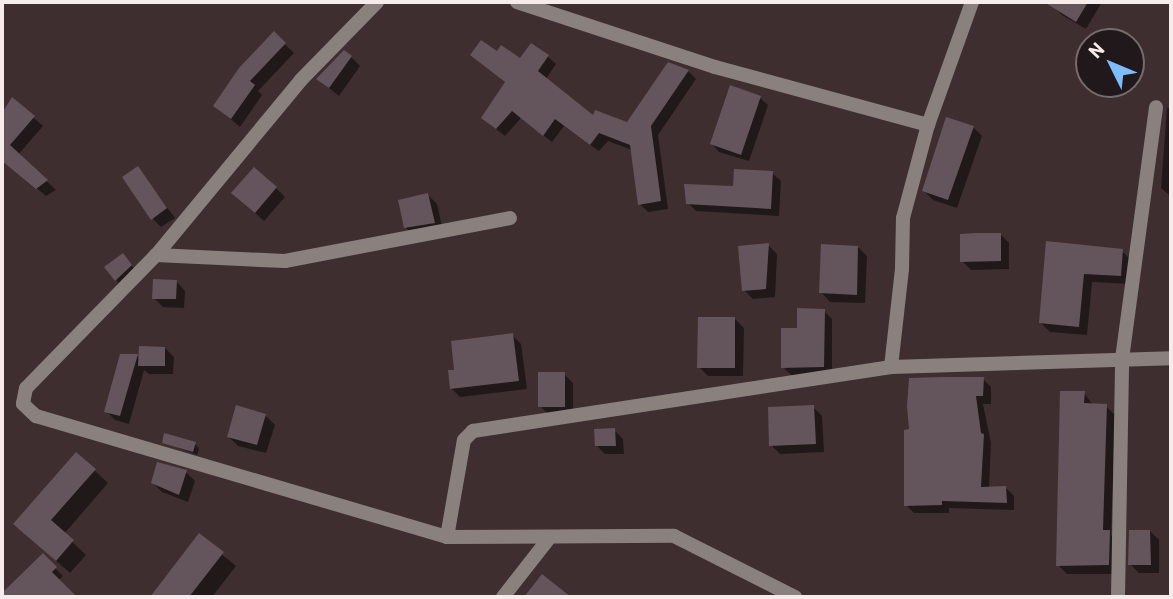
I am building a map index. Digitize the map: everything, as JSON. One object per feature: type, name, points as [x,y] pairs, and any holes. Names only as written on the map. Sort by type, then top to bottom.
[{"type":"street","points":[[377,2],[301,80],[156,255],[26,388],[23,404],[36,416],[447,537],[674,536],[795,597]]},
{"type":"street","points":[[516,2],[715,67],[928,125]]},
{"type":"street","points":[[891,367],[902,269],[903,218],[928,125],[972,2]]},
{"type":"street","points":[[1118,597],[1122,359],[1156,107]]},
{"type":"street","points":[[156,255],[285,261],[510,218]]},
{"type":"street","points":[[447,537],[464,440],[473,431],[891,367],[1171,358]]},
{"type":"street","points":[[503,597],[550,537]]},
{"type":"building","points":[[1044,2],[1088,2],[1076,22]]},
{"type":"building","points":[[274,31],[286,43],[250,81],[255,85],[231,119],[213,106],[239,68]]},
{"type":"building","points":[[481,40],[497,51],[501,45],[520,58],[531,43],[549,55],[538,71],[593,115],[595,110],[627,122],[668,62],[689,70],[651,126],[661,201],[638,205],[630,145],[599,133],[590,145],[555,119],[543,136],[512,111],[496,129],[481,118],[505,82],[470,55]]},
{"type":"building","points":[[344,50],[352,56],[329,88],[316,79]]},
{"type":"building","points":[[730,85],[761,96],[741,155],[710,144]]},
{"type":"building","points":[[12,97],[35,116],[10,145],[48,180],[36,189],[2,161],[2,113]]},
{"type":"building","points":[[946,117],[974,126],[948,200],[922,191]]},
{"type":"building","points":[[138,166],[167,208],[151,220],[122,177]]},
{"type":"building","points":[[254,167],[277,187],[255,213],[231,193]]},
{"type":"building","points":[[734,169],[773,171],[771,209],[686,204],[684,184],[733,186]]},
{"type":"building","points":[[428,193],[435,223],[404,228],[398,200]]},
{"type":"building","points":[[1001,233],[1001,261],[960,262],[960,234]]},
{"type":"building","points":[[1046,241],[1123,249],[1121,276],[1084,274],[1079,327],[1039,323]]},
{"type":"building","points":[[769,243],[766,289],[742,291],[738,246]]},
{"type":"building","points":[[821,244],[858,246],[857,295],[819,293]]},
{"type":"building","points":[[123,253],[132,265],[115,281],[104,267]]},
{"type":"building","points":[[153,279],[177,280],[176,299],[152,299]]},
{"type":"building","points":[[797,308],[825,309],[824,367],[781,368],[781,328],[797,328]]},
{"type":"building","points":[[698,317],[735,317],[735,368],[697,368]]},
{"type":"building","points":[[513,333],[519,381],[450,389],[448,370],[454,370],[451,341]]},
{"type":"building","points":[[139,346],[165,347],[165,366],[138,366]]},
{"type":"building","points":[[120,354],[138,354],[120,416],[104,412]]},
{"type":"building","points":[[538,372],[565,372],[565,407],[538,407]]},
{"type":"building","points":[[984,377],[983,396],[976,396],[981,433],[984,434],[981,487],[1006,486],[1007,503],[942,501],[942,505],[904,506],[904,430],[909,429],[909,378]]},
{"type":"building","points":[[1060,391],[1085,391],[1084,403],[1107,404],[1103,530],[1110,530],[1109,565],[1056,566]]},
{"type":"building","points":[[236,405],[266,414],[257,445],[227,437]]},
{"type":"building","points":[[814,405],[816,444],[769,446],[768,407]]},
{"type":"building","points":[[615,428],[616,446],[595,446],[594,429]]},
{"type":"building","points":[[164,433],[196,442],[193,452],[162,443]]},
{"type":"building","points":[[76,452],[96,469],[51,520],[74,540],[56,561],[13,524]]},
{"type":"building","points":[[157,462],[187,470],[179,495],[151,483]]},
{"type":"building","points":[[1129,530],[1150,530],[1151,565],[1128,565]]},
{"type":"building","points":[[199,533],[224,552],[189,597],[150,597]]},
{"type":"building","points":[[43,553],[57,567],[52,572],[77,597],[2,597],[2,593]]},
{"type":"building","points":[[542,574],[571,597],[524,597]]}]
